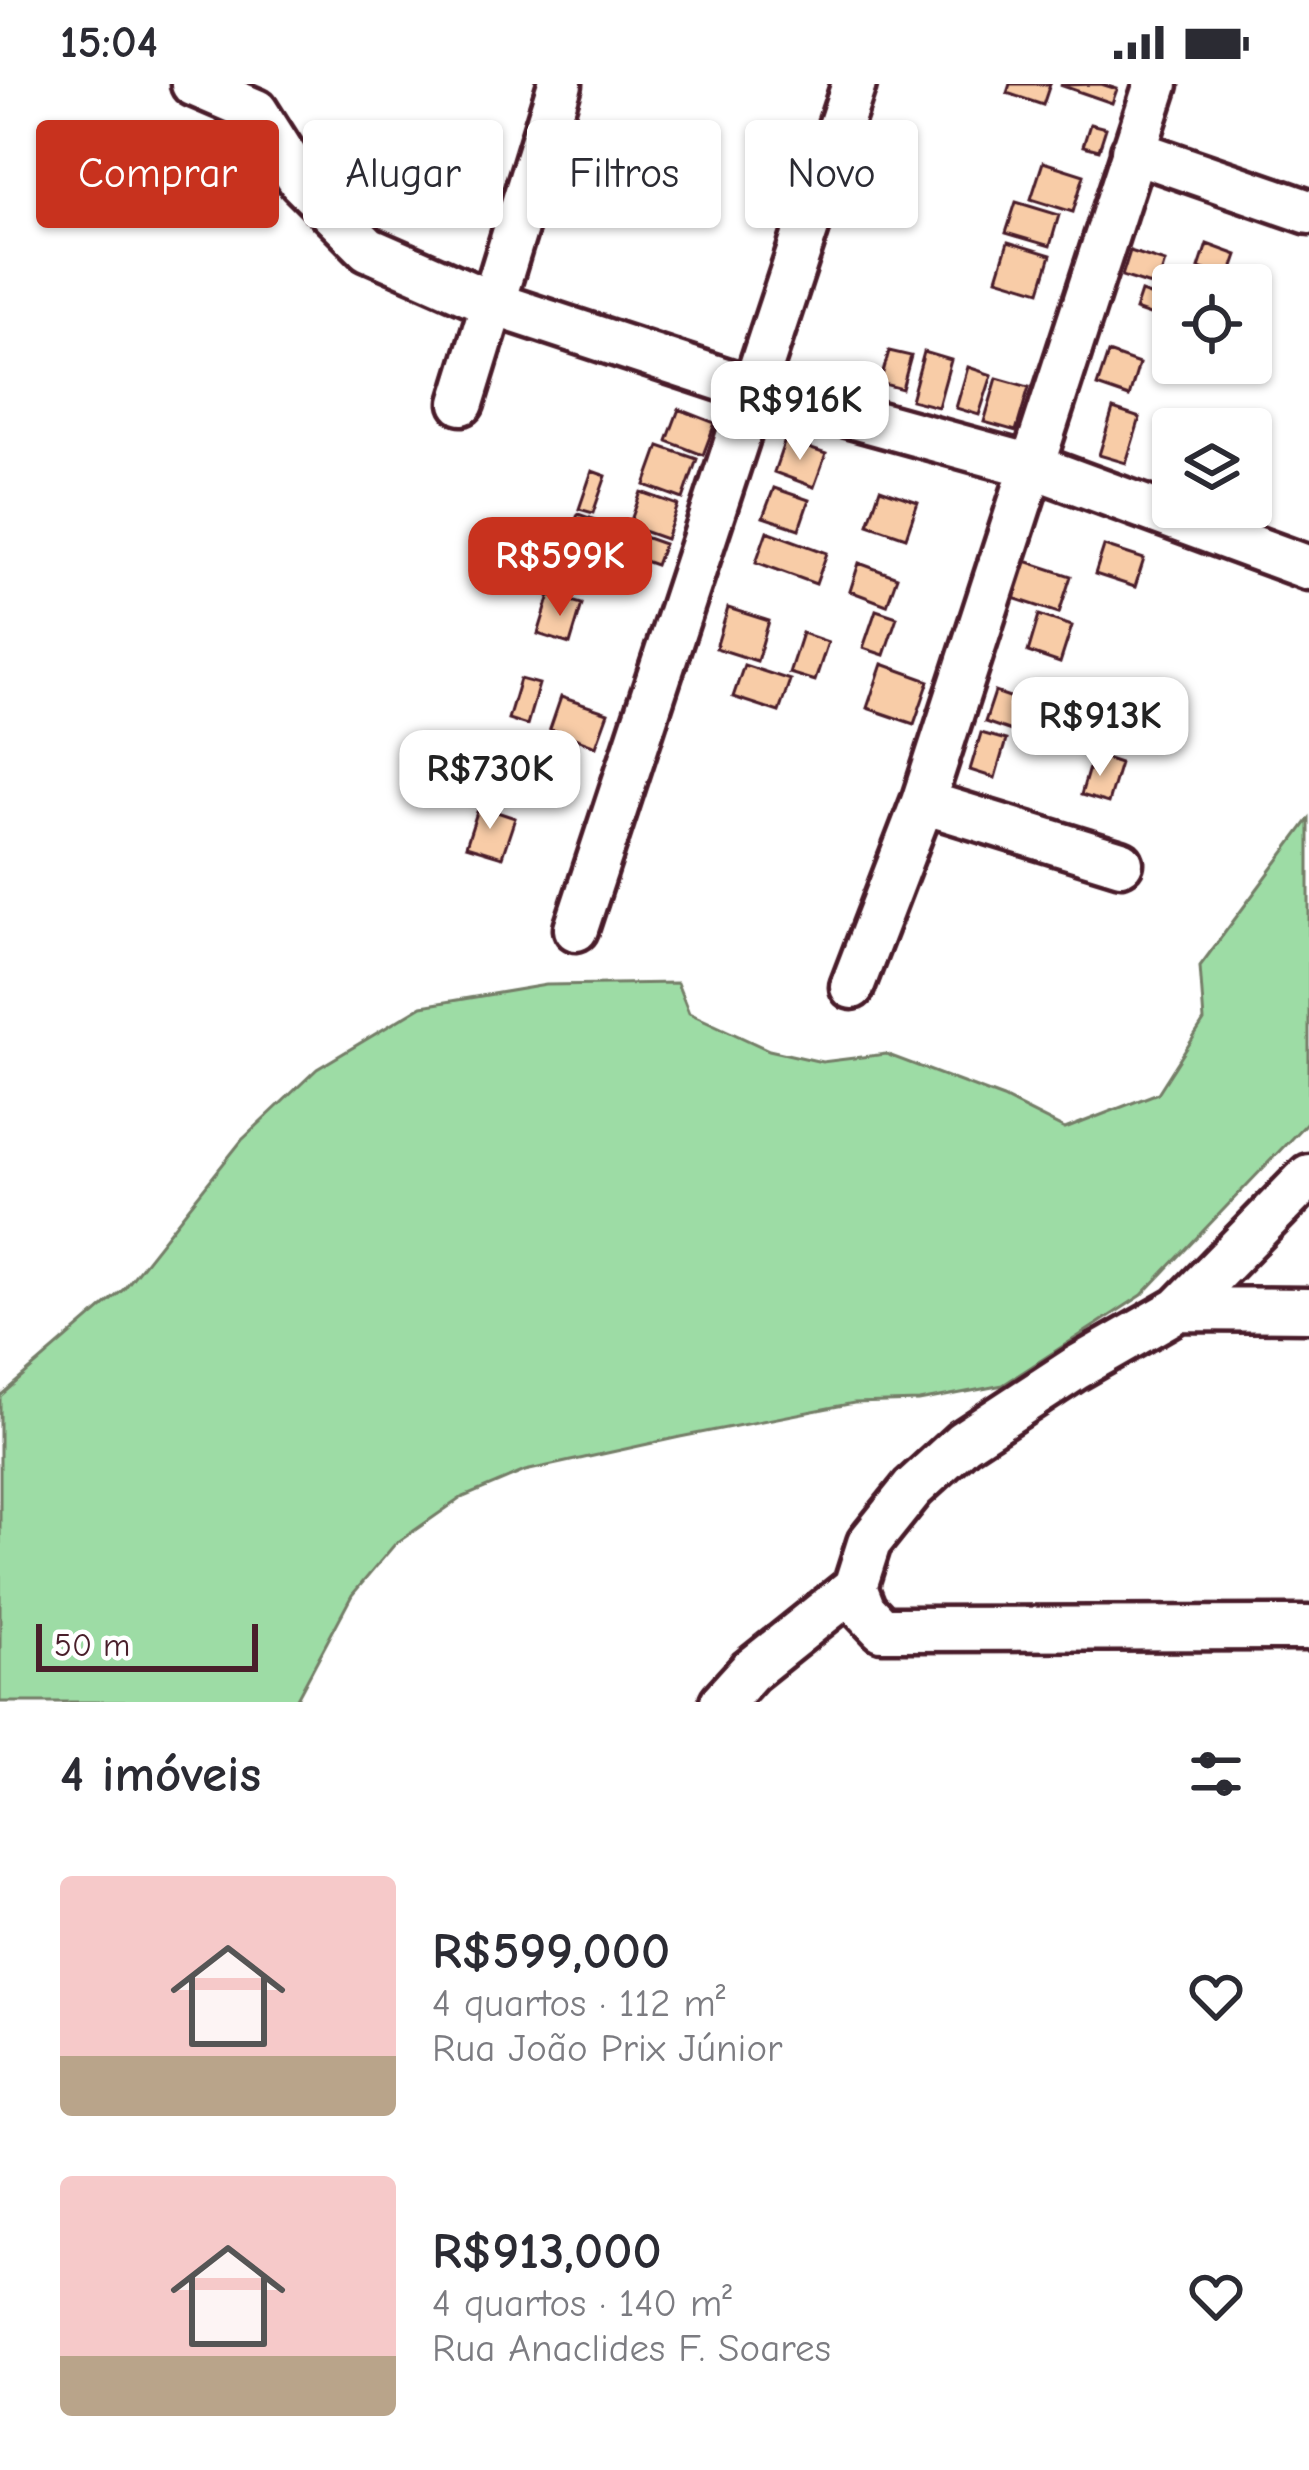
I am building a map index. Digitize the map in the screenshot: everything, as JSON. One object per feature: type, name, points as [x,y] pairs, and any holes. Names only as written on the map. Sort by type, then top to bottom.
[{"type":"street","points":[[194,84],[261,97],[301,182],[368,249],[491,303],[752,389],[1035,467],[1309,568]]},
{"type":"street","points":[[462,403],[560,84]]},
{"type":"street","points":[[576,929],[854,84]]},
{"type":"street","points":[[851,987],[923,802],[1156,84]]},
{"type":"street","points":[[1133,151],[1309,212]]},
{"type":"street","points":[[923,802],[1121,863]]},
{"type":"street","points":[[722,1702],[750,1671],[855,1587],[869,1543],[913,1488],[963,1442],[1076,1368],[1179,1309],[1309,1177]]},
{"type":"street","points":[[1179,1309],[1309,1310]]},
{"type":"street","points":[[855,1587],[864,1610],[882,1629],[1309,1628]]},
{"type":"green space","points":[[1309,819],[1309,1120],[1142,1295],[1003,1385],[919,1401],[854,1403],[680,1437],[525,1471],[461,1498],[395,1544],[352,1595],[295,1702],[0,1702],[0,1396],[124,1289],[242,1140],[317,1069],[422,1006],[546,985],[677,983],[689,1013],[769,1050],[822,1062],[886,1054],[1003,1098],[1065,1129],[1158,1093],[1204,1021],[1200,966]]},
{"type":"building","points":[[1010,84],[1050,84],[1043,105],[1007,93]]},
{"type":"building","points":[[1101,84],[1117,89],[1112,103],[1060,85]]},
{"type":"building","points":[[1090,124],[1106,128],[1099,150],[1083,146]]},
{"type":"building","points":[[1043,162],[1084,175],[1073,212],[1031,199]]},
{"type":"building","points":[[1016,202],[1059,215],[1050,246],[1006,233]]},
{"type":"building","points":[[1008,242],[1051,255],[1040,291],[997,278]]},
{"type":"building","points":[[1207,244],[1237,255],[1234,264],[1200,264]]},
{"type":"building","points":[[1130,251],[1165,262],[1152,264],[1152,285],[1122,276]]},
{"type":"building","points":[[1141,292],[1152,296],[1152,316],[1135,310]]},
{"type":"building","points":[[889,351],[911,356],[902,389],[880,383]]},
{"type":"building","points":[[924,352],[951,360],[938,407],[911,400]]},
{"type":"building","points":[[1108,353],[1139,364],[1129,397],[1097,386]]},
{"type":"building","points":[[968,367],[992,375],[979,415],[956,408]]},
{"type":"building","points":[[997,378],[1029,387],[1016,431],[984,422]]},
{"type":"building","points":[[679,409],[715,423],[703,455],[667,441]]},
{"type":"building","points":[[1113,409],[1140,418],[1126,463],[1099,455]]},
{"type":"building","points":[[785,440],[826,454],[814,487],[774,472]]},
{"type":"building","points":[[659,446],[697,459],[683,499],[645,485]]},
{"type":"building","points":[[592,471],[606,476],[593,513],[579,509]]},
{"type":"building","points":[[774,488],[809,500],[799,529],[763,517]]},
{"type":"building","points":[[880,489],[918,502],[906,537],[868,524]]},
{"type":"building","points":[[641,492],[678,505],[666,539],[629,526]]},
{"type":"building","points":[[578,514],[615,527],[603,564],[565,551]]},
{"type":"building","points":[[627,531],[664,544],[656,565],[619,552]]},
{"type":"building","points":[[767,531],[827,553],[816,584],[756,562]]},
{"type":"building","points":[[1104,546],[1144,559],[1135,587],[1095,574]]},
{"type":"building","points":[[1025,561],[1071,576],[1059,613],[1013,598]]},
{"type":"building","points":[[859,563],[897,577],[887,605],[850,591]]},
{"type":"building","points":[[550,595],[582,604],[570,644],[538,634]]},
{"type":"building","points":[[728,608],[769,621],[757,661],[716,648]]},
{"type":"building","points":[[876,610],[897,617],[884,655],[863,648]]},
{"type":"building","points":[[1039,615],[1072,626],[1060,663],[1028,652]]},
{"type":"building","points":[[802,633],[828,642],[815,681],[789,673]]},
{"type":"building","points":[[882,664],[929,681],[914,724],[867,708]]},
{"type":"building","points":[[744,665],[790,680],[779,712],[733,697]]},
{"type":"building","points":[[520,679],[539,684],[527,725],[508,719]]},
{"type":"building","points":[[995,692],[1027,703],[1017,733],[985,722]]},
{"type":"building","points":[[561,697],[608,713],[596,746],[550,729]]},
{"type":"building","points":[[981,733],[1006,740],[995,778],[970,770]]},
{"type":"building","points":[[1093,754],[1120,763],[1108,803],[1081,795]]},
{"type":"building","points":[[479,806],[515,818],[502,857],[466,846]]}]
